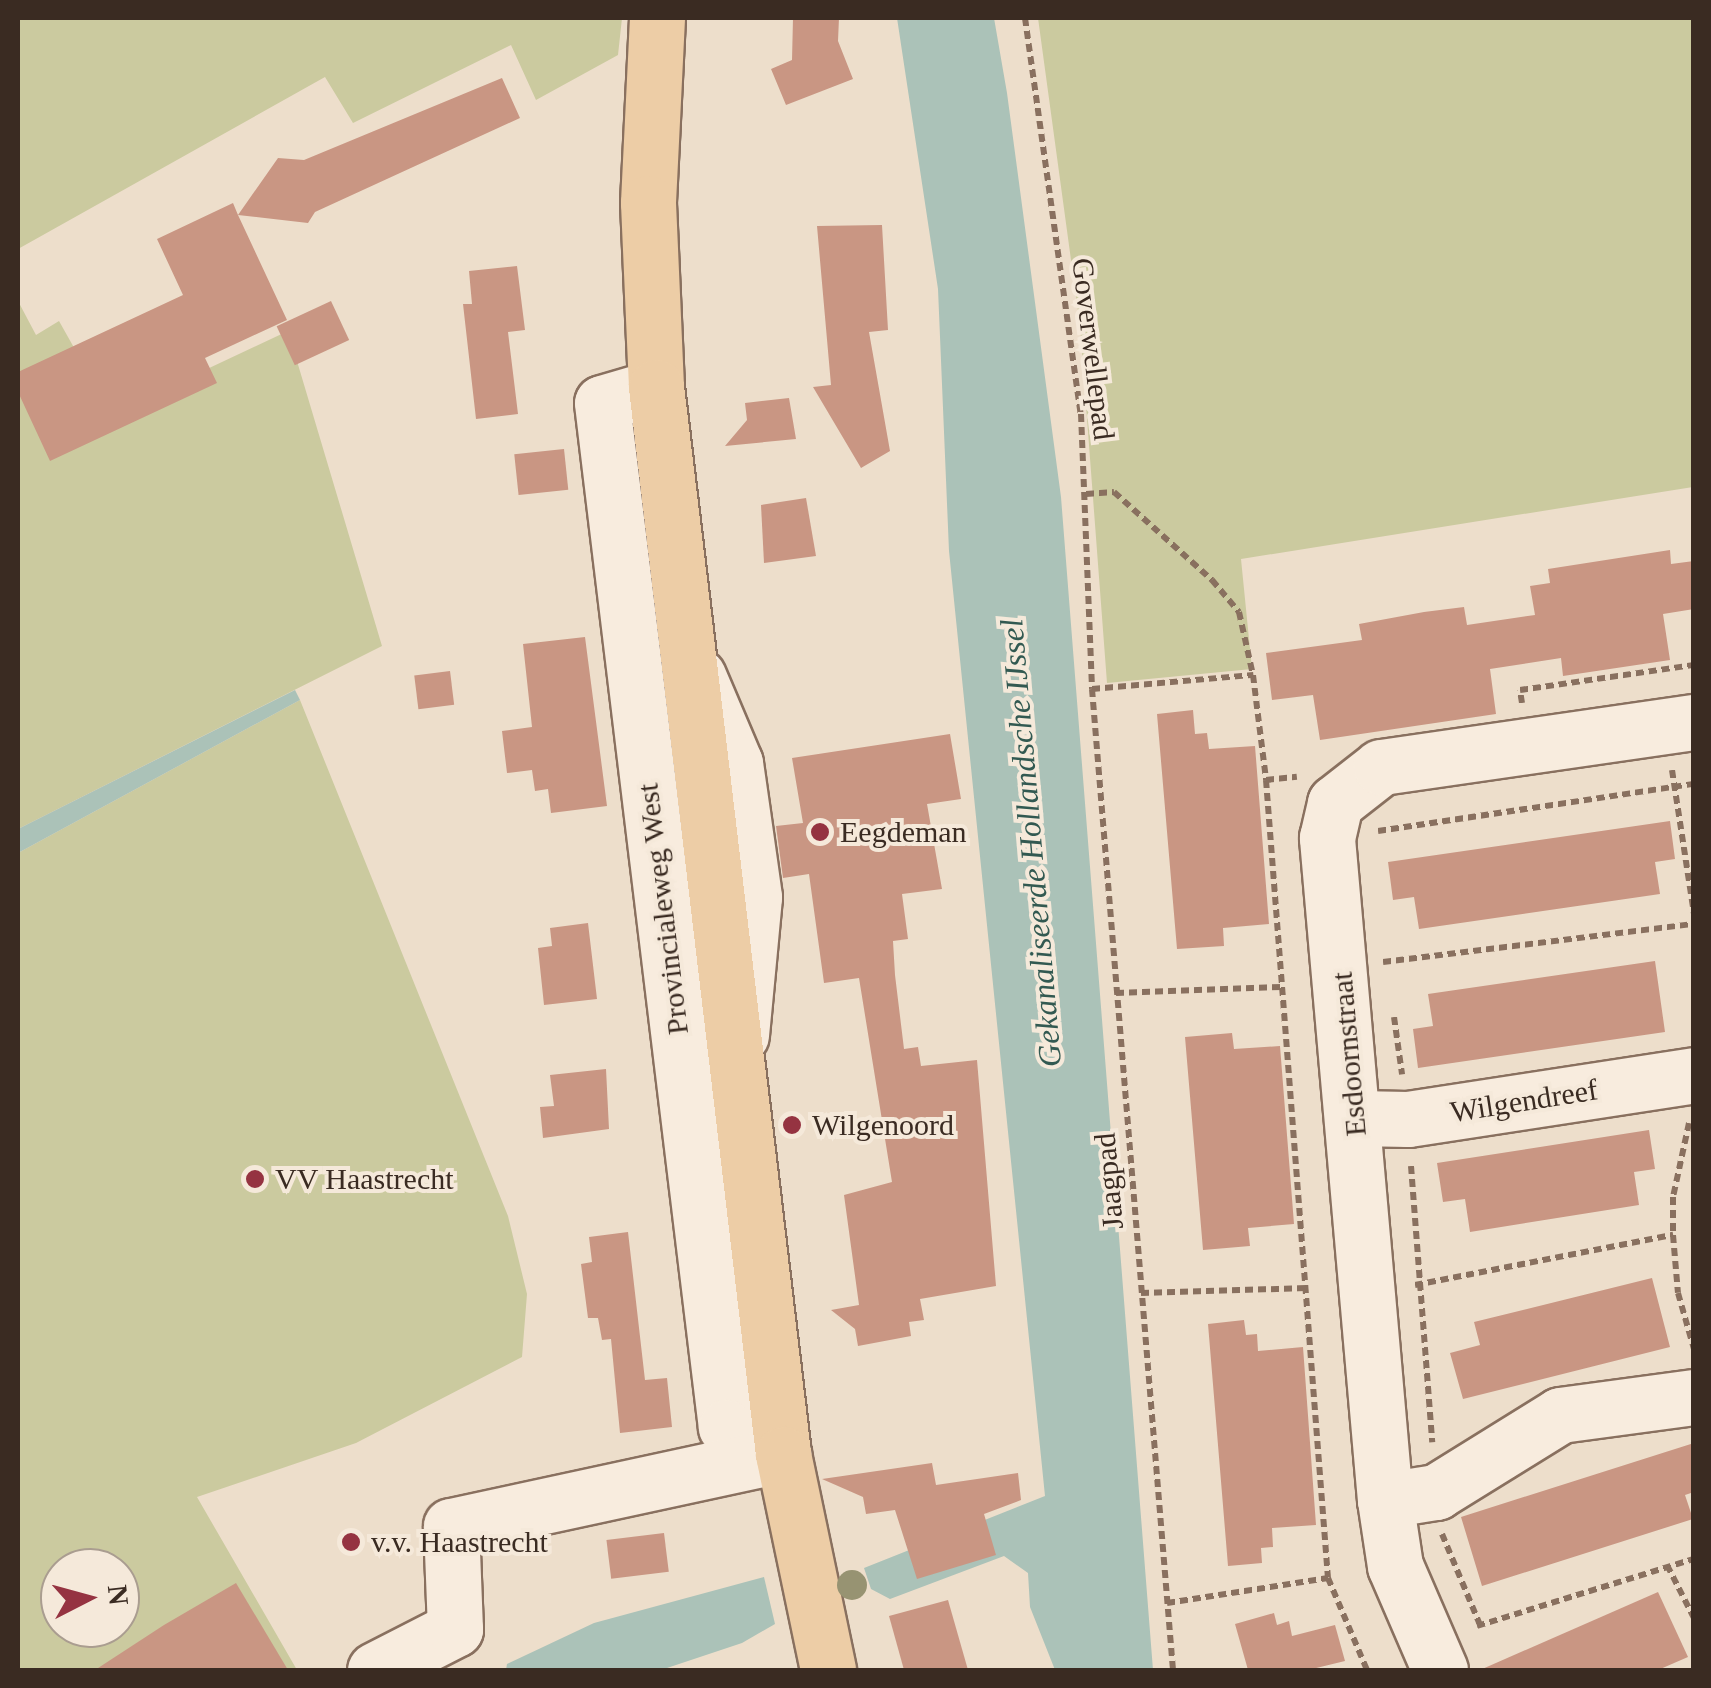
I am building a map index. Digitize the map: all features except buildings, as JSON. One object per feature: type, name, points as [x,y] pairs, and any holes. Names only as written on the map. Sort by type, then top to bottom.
[{"type":"main road","name":"Provincialeweg West","points":[[657,18],[648,204],[656,387],[739,1048],[771,1456],[828,1670]]},
{"type":"street","name":"Provincialeweg West","points":[[656,387],[602,403],[726,1427],[771,1456]]},
{"type":"street","points":[[1331,821],[1381,767],[1680,723]]},
{"type":"street","name":"Esdoornstraat","points":[[1331,821],[1375,964],[1355,1118],[1394,1289],[1411,1496],[1395,1566],[1435,1657]]},
{"type":"street","name":"Wilgendreef","points":[[1355,1118],[1408,1118],[1694,1075]]},
{"type":"street","points":[[1411,1496],[1560,1415],[1694,1397]]},
{"type":"street","points":[[375,1670],[455,1629],[451,1526],[771,1456]]},
{"type":"path","name":"Goverwellepad","points":[[1025,18],[1081,414],[1092,688]]},
{"type":"path","points":[[1086,494],[1114,492],[1212,580],[1238,612],[1253,674],[1266,780],[1328,1578],[1367,1670]]},
{"type":"path","points":[[1092,688],[1253,674]]},
{"type":"path","name":"Jaagpad","points":[[1092,688],[1173,1670]]},
{"type":"path","points":[[1680,723],[1675,786],[1694,912]]},
{"type":"path","points":[[1266,780],[1314,776],[1331,821],[1694,784]]},
{"type":"path","points":[[1375,964],[1694,924]]},
{"type":"path","points":[[1116,994],[1282,986]]},
{"type":"path","points":[[1391,1000],[1408,1118],[1394,1289],[1411,1496],[1444,1547],[1480,1625]]},
{"type":"path","points":[[1694,1108],[1673,1196],[1678,1293],[1694,1350]]},
{"type":"path","points":[[1394,1289],[1673,1235]]},
{"type":"path","points":[[1140,1293],[1306,1288]]},
{"type":"path","points":[[1435,1657],[1480,1625],[1694,1559]]},
{"type":"path","points":[[1667,1565],[1694,1618]]},
{"type":"path","points":[[1167,1603],[1328,1578]]},
{"type":"green space","points":[[18,18],[622,18],[618,55],[536,100],[511,45],[353,123],[325,77],[18,249]]},
{"type":"green space","points":[[1038,18],[1693,18],[1693,487],[1241,559],[1252,669],[1107,683],[1080,326]]},
{"type":"green space","points":[[18,301],[36,335],[59,321],[86,369],[205,370],[288,331],[382,646],[18,829]]},
{"type":"green space","name":"VV Haastrecht","points":[[300,700],[508,1216],[527,1294],[522,1357],[356,1443],[197,1497],[297,1670],[18,1670],[18,853]]},
{"type":"water","name":"Gekanaliseerde Hollandsche IJssel","points":[[897,18],[994,18],[1007,93],[1061,497],[1153,1670],[1055,1670],[1030,1607],[1028,1573],[1004,1556],[890,1599],[871,1589],[864,1568],[1045,1496],[949,551],[938,289]]},
{"type":"water","points":[[295,690],[300,700],[18,853],[18,829]]},
{"type":"water","points":[[764,1577],[775,1624],[742,1643],[661,1670],[506,1670],[507,1664],[594,1623]]},
{"type":"place","name":"Eegdeman","points":[[820,832]]},
{"type":"place","name":"Wilgenoord","points":[[792,1125]]},
{"type":"place","name":"VV Haastrecht","points":[[255,1179]]},
{"type":"place","name":"v.v. Haastrecht","points":[[351,1542]]}]
